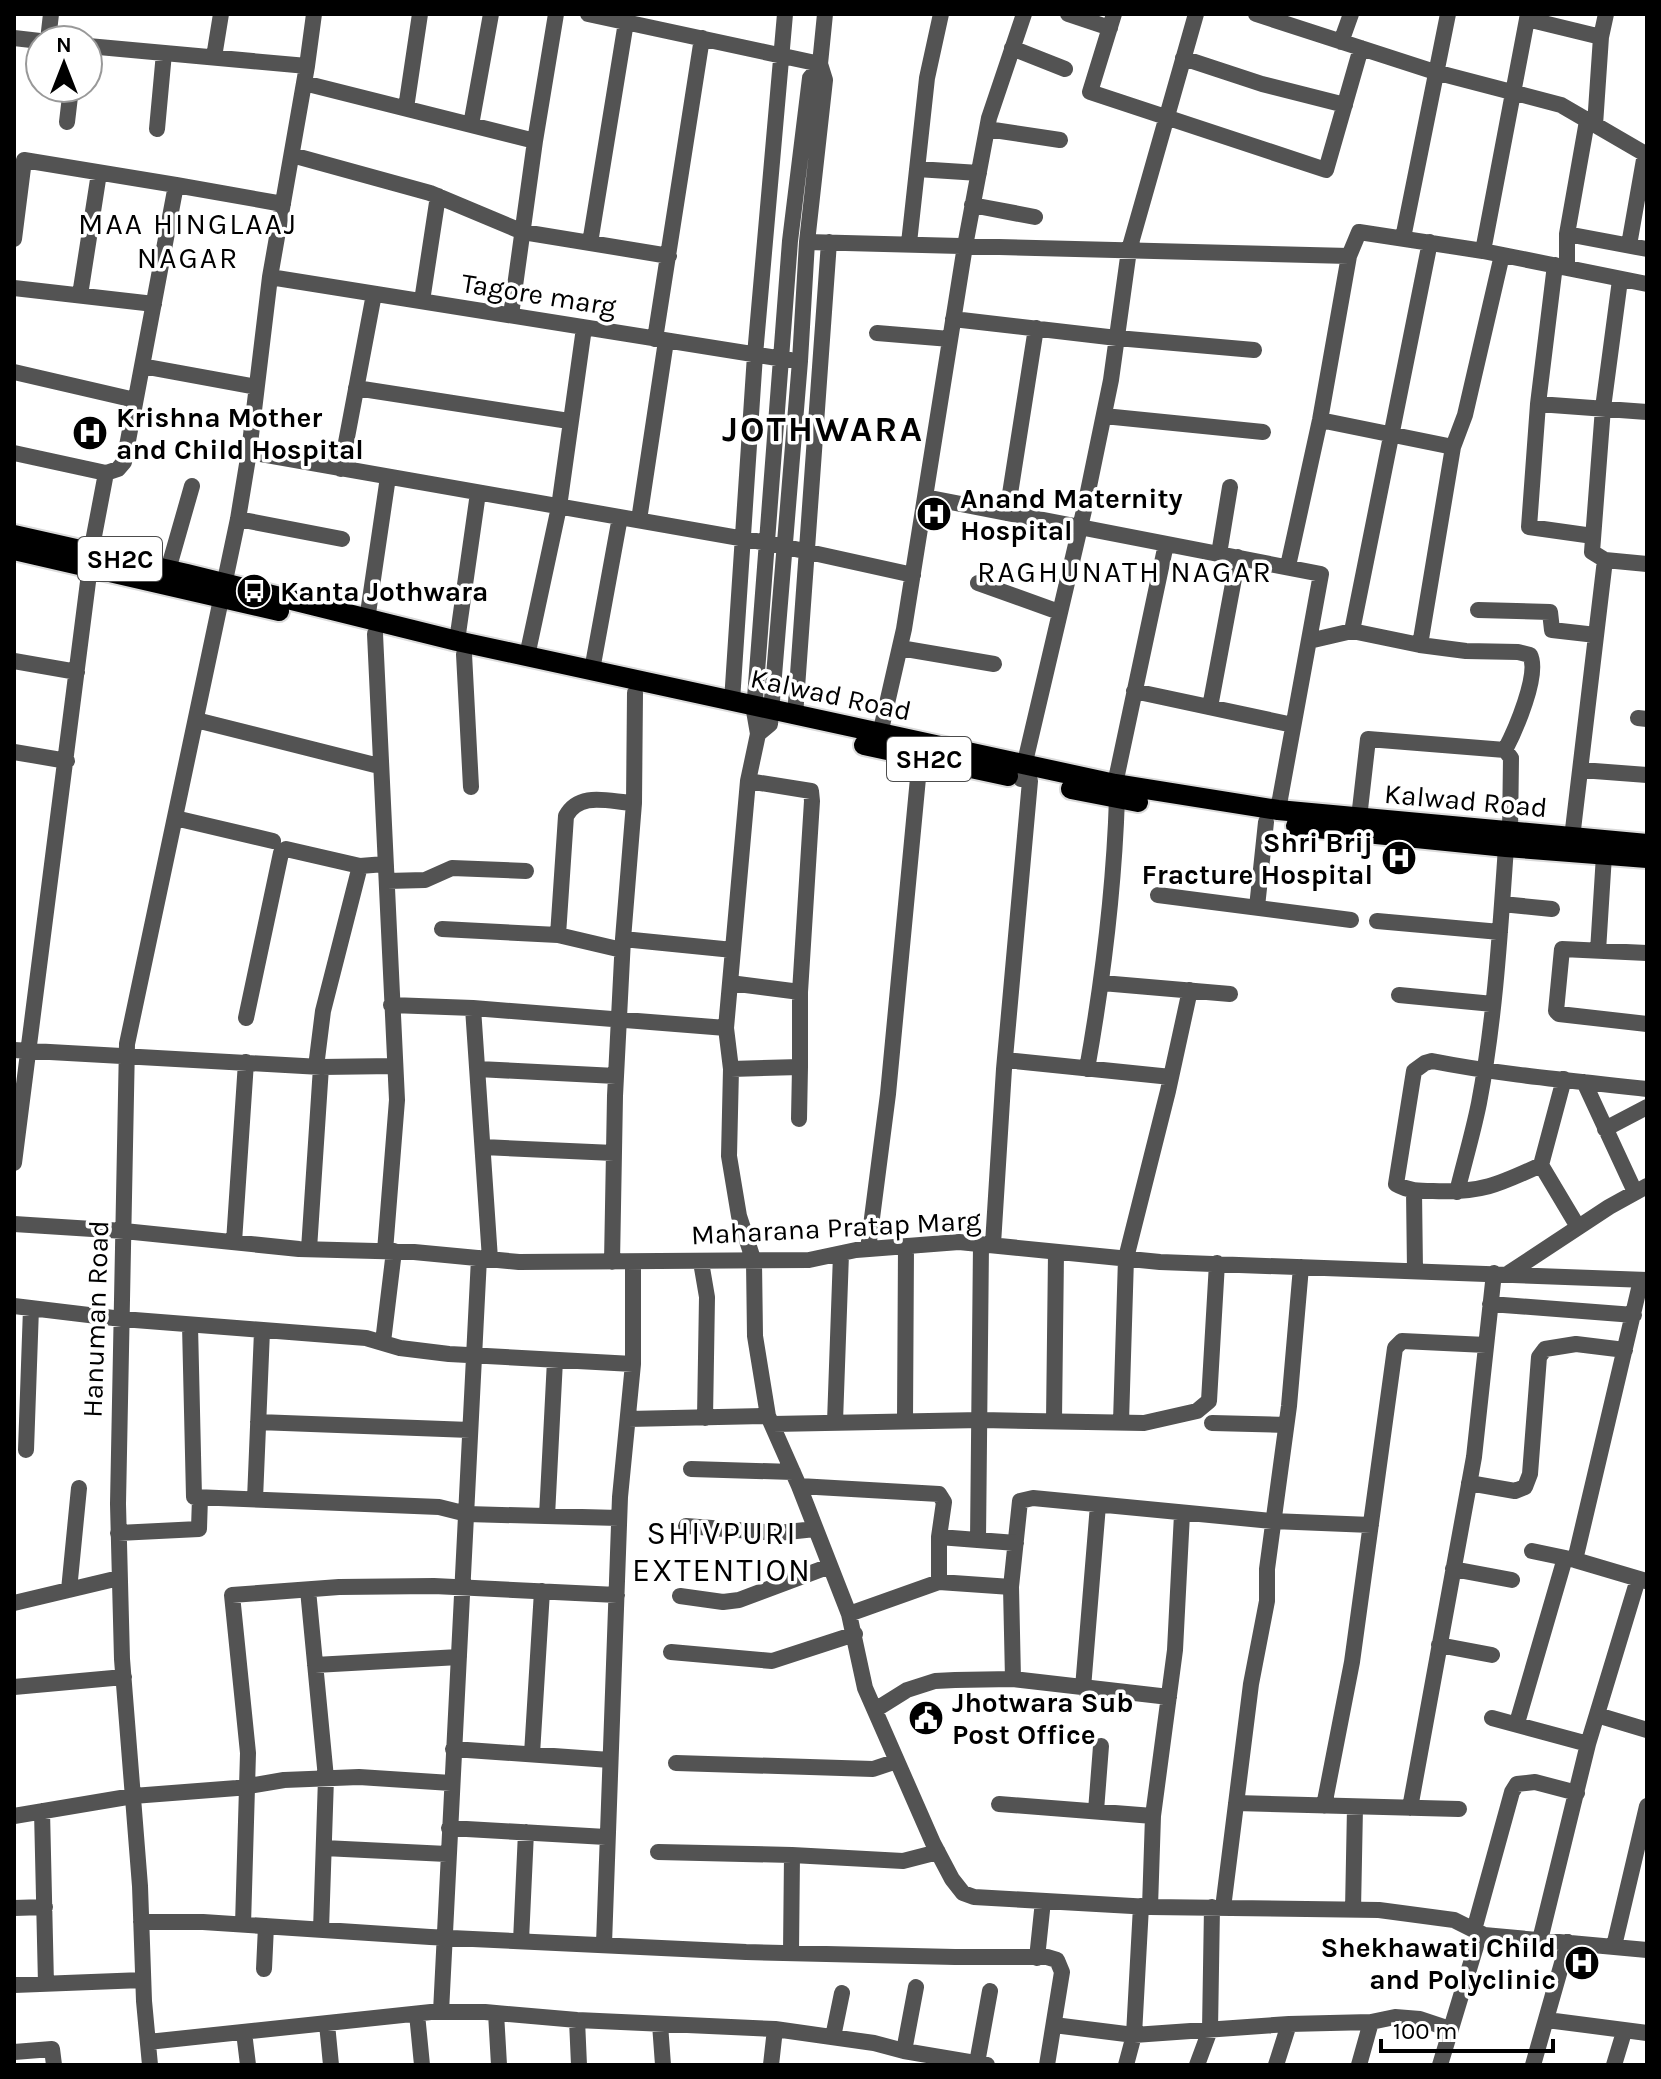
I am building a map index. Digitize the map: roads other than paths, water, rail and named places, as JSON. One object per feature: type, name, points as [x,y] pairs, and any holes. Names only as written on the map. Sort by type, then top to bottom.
[{"type":"main road","name":"Kalwad Road","points":[[14,535],[90,559],[635,693],[920,757],[1272,816],[1508,840],[1572,838],[1647,844]]},
{"type":"main road","name":"Kalwad Road","points":[[14,550],[168,570],[224,591]]},
{"type":"main road","name":"Kalwad Road","points":[[461,648],[527,656],[732,701],[761,719],[795,716],[880,734],[1025,775]]},
{"type":"main road","name":"Kalwad Road","points":[[1272,816],[1359,818],[1604,855],[1647,858]]},
{"type":"street","points":[[214,57],[221,14]]},
{"type":"street","name":"Hanuman Road","points":[[150,2065],[119,1578],[118,1415],[127,1044],[238,519],[270,277],[314,14]]},
{"type":"street","points":[[406,108],[420,14]]},
{"type":"street","points":[[471,125],[491,14]]},
{"type":"street","points":[[511,315],[556,14]]},
{"type":"street","points":[[588,14],[783,55],[822,70]]},
{"type":"street","points":[[732,701],[755,355],[785,14]]},
{"type":"street","points":[[824,14],[786,547],[761,719],[748,781],[726,1028],[731,1069],[729,1156],[739,1216],[754,1262],[755,1336],[771,1420],[849,1614],[865,1688],[952,1879],[963,1893],[974,1897],[1146,1906],[1379,1910],[1454,1920],[1477,1932],[1647,1950]]},
{"type":"street","points":[[909,243],[927,78],[941,14]]},
{"type":"street","points":[[880,734],[913,575],[965,246],[987,129],[1024,14]]},
{"type":"street","points":[[1068,14],[1112,21],[1090,92],[1326,170],[1361,48]]},
{"type":"street","points":[[978,1540],[987,1244],[1005,1060],[1025,775],[1104,416],[1129,250],[1196,14]]},
{"type":"street","points":[[1341,42],[1351,14]]},
{"type":"street","points":[[1403,238],[1448,14]]},
{"type":"street","points":[[1593,536],[1529,527],[1538,404],[1567,234],[1591,123],[1606,14]]},
{"type":"street","points":[[1266,16],[1435,72],[1561,105],[1646,154],[1629,245]]},
{"type":"street","points":[[1483,251],[1528,16],[1601,37]]},
{"type":"street","points":[[590,243],[626,22]]},
{"type":"street","points":[[639,520],[669,256],[702,38]]},
{"type":"street","points":[[104,47],[214,57],[305,74],[406,108],[535,141]]},
{"type":"street","points":[[1012,48],[1065,69]]},
{"type":"street","points":[[157,129],[164,53]]},
{"type":"street","points":[[1183,58],[1262,84],[1345,105]]},
{"type":"street","points":[[761,719],[768,543],[790,241],[810,78],[822,70]]},
{"type":"street","points":[[67,122],[69,104]]},
{"type":"street","points":[[987,129],[1060,140]]},
{"type":"street","points":[[292,155],[438,196],[523,232],[669,256]]},
{"type":"street","points":[[14,239],[24,160],[283,204]]},
{"type":"street","points":[[917,169],[979,173]]},
{"type":"street","points":[[80,295],[99,173]]},
{"type":"street","points":[[14,453],[106,473],[118,469],[124,462],[176,185]]},
{"type":"street","points":[[422,301],[438,196]]},
{"type":"street","points":[[972,205],[1035,217]]},
{"type":"street","points":[[1288,566],[1320,420],[1349,256],[1359,232],[1483,251],[1647,284]]},
{"type":"street","points":[[1567,234],[1647,249]]},
{"type":"street","points":[[807,242],[1349,256]]},
{"type":"street","points":[[795,716],[829,242]]},
{"type":"street","points":[[1352,631],[1430,242]]},
{"type":"street","points":[[1420,645],[1453,447],[1465,415],[1502,255]]},
{"type":"street","name":"Tagore marg","points":[[270,277],[800,361]]},
{"type":"street","points":[[1620,280],[1603,408],[1592,552],[1605,560],[1647,564]]},
{"type":"street","points":[[14,288],[154,304]]},
{"type":"street","points":[[341,469],[374,294]]},
{"type":"street","points":[[953,319],[1254,350]]},
{"type":"street","points":[[527,656],[559,507],[584,328]]},
{"type":"street","points":[[1007,513],[1036,328]]},
{"type":"street","points":[[877,333],[950,339]]},
{"type":"street","points":[[142,366],[256,387]]},
{"type":"street","points":[[14,372],[135,400]]},
{"type":"street","points":[[356,388],[569,421]]},
{"type":"street","points":[[1538,404],[1647,412]]},
{"type":"street","points":[[1104,416],[1263,432]]},
{"type":"street","points":[[1320,420],[1453,447]]},
{"type":"street","points":[[249,452],[742,538],[913,575]]},
{"type":"street","points":[[14,1163],[21,1050],[67,761],[90,559],[106,473]]},
{"type":"street","points":[[383,1342],[397,1100],[371,627],[388,477]]},
{"type":"street","points":[[168,570],[192,486]]},
{"type":"street","points":[[1219,554],[1230,487]]},
{"type":"street","points":[[471,787],[461,648],[478,493]]},
{"type":"street","points":[[925,497],[1321,574],[1293,725],[1272,816],[1257,907]]},
{"type":"street","points":[[592,670],[620,517]]},
{"type":"street","points":[[238,519],[342,539]]},
{"type":"street","points":[[1087,1069],[1102,983],[1115,877],[1116,791],[1166,544]]},
{"type":"street","points":[[1210,707],[1238,557]]},
{"type":"street","points":[[1572,838],[1605,560]]},
{"type":"street","points":[[978,583],[1059,612]]},
{"type":"street","points":[[1478,610],[1550,612],[1552,630],[1596,635]]},
{"type":"street","points":[[1309,641],[1352,631],[1420,645],[1530,655],[1533,673],[1516,730],[1505,750]]},
{"type":"street","points":[[900,648],[994,664]]},
{"type":"street","points":[[14,661],[77,672]]},
{"type":"street","points":[[1134,691],[1293,725]]},
{"type":"street","points":[[612,1262],[616,1076],[634,803],[635,693]]},
{"type":"street","points":[[196,720],[379,766]]},
{"type":"street","points":[[1359,818],[1368,739],[1505,750],[1511,758],[1508,840],[1493,1004],[1479,1104],[1457,1192]]},
{"type":"street","points":[[14,752],[67,761]]},
{"type":"street","points":[[868,1249],[888,1094],[920,757]]},
{"type":"street","points":[[1581,770],[1647,775]]},
{"type":"street","points":[[748,781],[811,791],[800,992],[799,1119]]},
{"type":"street","points":[[558,935],[566,816],[576,802],[583,800],[634,803]]},
{"type":"street","points":[[175,818],[273,841]]},
{"type":"street","points":[[246,1018],[281,853],[286,849],[425,880],[452,868],[526,871]]},
{"type":"street","points":[[1598,951],[1604,855]]},
{"type":"street","points":[[309,1249],[323,1011],[360,866]]},
{"type":"street","points":[[1158,895],[1351,920]]},
{"type":"street","points":[[1502,904],[1552,909]]},
{"type":"street","points":[[1377,921],[1500,932]]},
{"type":"street","points":[[442,929],[733,950]]},
{"type":"street","points":[[1647,953],[1561,950],[1558,1013],[1647,1024]]},
{"type":"street","points":[[730,983],[800,992]]},
{"type":"street","points":[[1102,983],[1230,994]]},
{"type":"street","points":[[1121,1422],[1126,1258],[1190,990]]},
{"type":"street","points":[[1399,995],[1493,1004]]},
{"type":"street","points":[[391,1005],[619,1018],[726,1028]]},
{"type":"street","points":[[441,2012],[474,1356],[484,1258],[483,1147],[473,1008]]},
{"type":"street","points":[[21,1050],[319,1067],[395,1066]]},
{"type":"street","points":[[1005,1060],[1171,1077]]},
{"type":"street","points":[[1541,1165],[1494,1187],[1457,1192],[1414,1191],[1396,1184],[1414,1071],[1432,1061],[1484,1071],[1647,1089]]},
{"type":"street","points":[[234,1242],[246,1062]]},
{"type":"street","points":[[731,1069],[800,1067]]},
{"type":"street","points":[[478,1069],[616,1076]]},
{"type":"street","points":[[1564,1079],[1541,1165],[1578,1227]]},
{"type":"street","points":[[1410,1808],[1469,1483],[1490,1304],[1501,1273],[1644,1188],[1605,1129],[1584,1082]]},
{"type":"street","points":[[1605,1129],[1647,1107]]},
{"type":"street","points":[[483,1147],[614,1153]]},
{"type":"street","points":[[1414,1191],[1415,1271]]},
{"type":"street","name":"Maharana Pratap Marg","points":[[14,1224],[309,1249],[390,1251],[519,1262],[809,1260],[868,1249],[959,1242],[1126,1258],[1644,1280]]},
{"type":"street","points":[[905,1421],[906,1247]]},
{"type":"street","points":[[1054,1421],[1056,1253]]},
{"type":"street","points":[[835,1422],[841,1254]]},
{"type":"street","points":[[604,1944],[619,1518],[633,1364],[633,1262]]},
{"type":"street","points":[[701,1262],[707,1297],[705,1418]]},
{"type":"street","points":[[628,1419],[1144,1423],[1197,1411],[1209,1401],[1217,1263]]},
{"type":"street","points":[[1197,2065],[1210,2030],[1217,1908],[1236,1803],[1251,1684],[1267,1601],[1267,1569],[1286,1425],[1301,1267]]},
{"type":"street","points":[[1517,1723],[1570,1559],[1644,1280]]},
{"type":"street","points":[[1490,1304],[1634,1315]]},
{"type":"street","points":[[26,1450],[22,1307],[122,1319],[366,1338],[400,1348],[474,1356],[633,1364]]},
{"type":"street","points":[[190,1325],[194,1497],[439,1507],[467,1514],[619,1518]]},
{"type":"street","points":[[255,1499],[262,1331]]},
{"type":"street","points":[[1324,1806],[1352,1662],[1395,1348],[1402,1341],[1486,1345]]},
{"type":"street","points":[[1469,1483],[1515,1491],[1525,1487],[1530,1474],[1539,1357],[1545,1349],[1576,1344],[1625,1350]]},
{"type":"street","points":[[547,1516],[555,1360]]},
{"type":"street","points":[[258,1422],[470,1430]]},
{"type":"street","points":[[1212,1423],[1286,1425]]},
{"type":"street","points":[[691,1469],[935,1492],[944,1502],[939,1537],[939,1582]]},
{"type":"street","points":[[69,1590],[79,1488]]},
{"type":"street","points":[[118,1533],[199,1529],[200,1497]]},
{"type":"street","points":[[1013,1679],[1011,1587],[1020,1501],[1033,1498],[1182,1514],[1371,1525]]},
{"type":"street","points":[[1083,1688],[1098,1505]]},
{"type":"street","points":[[1126,2065],[1134,2035],[1153,1816],[1175,1650],[1182,1514]]},
{"type":"street","points":[[686,1526],[778,1533],[815,1529]]},
{"type":"street","points":[[939,1537],[1016,1543]]},
{"type":"street","points":[[1532,1551],[1642,1580],[1588,1744],[1540,1940]]},
{"type":"street","points":[[680,1596],[723,1602],[739,1600],[830,1566]]},
{"type":"street","points":[[1453,1569],[1512,1580]]},
{"type":"street","points":[[14,1603],[119,1578]]},
{"type":"street","points":[[849,1614],[939,1582],[1011,1587]]},
{"type":"street","points":[[243,1925],[248,1753],[232,1595],[339,1587],[463,1587],[617,1595]]},
{"type":"street","points":[[308,1590],[326,1778],[321,1930]]},
{"type":"street","points":[[532,1754],[542,1591]]},
{"type":"street","points":[[671,1652],[772,1661],[855,1634]]},
{"type":"street","points":[[1439,1645],[1492,1655]]},
{"type":"street","points":[[315,1665],[459,1657]]},
{"type":"street","points":[[14,1687],[124,1677]]},
{"type":"street","points":[[875,1710],[907,1690],[935,1681],[1013,1679],[1169,1697]]},
{"type":"street","points":[[1597,1715],[1647,1730]]},
{"type":"street","points":[[1492,1718],[1588,1744]]},
{"type":"street","points":[[1096,1811],[1101,1746]]},
{"type":"street","points":[[453,1749],[610,1760]]},
{"type":"street","points":[[676,1763],[873,1769],[897,1761]]},
{"type":"street","points":[[14,1816],[133,1796],[326,1778],[451,1783]]},
{"type":"street","points":[[1440,2065],[1512,1792],[1517,1784],[1535,1782],[1577,1793]]},
{"type":"street","points":[[1236,1803],[1459,1809]]},
{"type":"street","points":[[999,1804],[1153,1816]]},
{"type":"street","points":[[1614,1946],[1647,1806]]},
{"type":"street","points":[[1353,1910],[1355,1807]]},
{"type":"street","points":[[42,1811],[46,1984]]},
{"type":"street","points":[[449,1828],[606,1837]]},
{"type":"street","points":[[521,1941],[526,1832]]},
{"type":"street","points":[[324,1848],[447,1854]]},
{"type":"street","points":[[658,1852],[903,1861],[938,1852]]},
{"type":"street","points":[[791,1952],[792,1855]]},
{"type":"street","points":[[1037,1958],[1043,1901]]},
{"type":"street","points":[[14,1908],[45,1907]]},
{"type":"street","points":[[141,1922],[521,1941],[1057,1960],[1061,1966],[1061,1983],[1047,2065]]},
{"type":"street","points":[[264,1969],[266,1926]]},
{"type":"street","points":[[1533,2065],[1568,1942]]},
{"type":"street","points":[[14,1985],[143,1980]]},
{"type":"street","points":[[904,2051],[916,1987]]},
{"type":"street","points":[[148,2042],[417,2014],[496,2013],[775,2029],[982,2064],[990,1991]]},
{"type":"street","points":[[833,2037],[842,1993]]},
{"type":"street","points":[[496,2013],[499,2065]]},
{"type":"street","points":[[417,2014],[422,2065]]},
{"type":"street","points":[[1054,2025],[1134,2035],[1289,2024],[1371,2022],[1395,2017],[1420,2019],[1450,2029]]},
{"type":"street","points":[[577,2020],[579,2065]]},
{"type":"street","points":[[1547,2020],[1647,2033]]},
{"type":"street","points":[[1359,2065],[1371,2022]]},
{"type":"street","points":[[327,2024],[331,2065]]},
{"type":"street","points":[[660,2024],[663,2065]]},
{"type":"street","points":[[1276,2065],[1289,2024]]},
{"type":"street","points":[[771,2065],[775,2029]]},
{"type":"street","points":[[244,2032],[248,2065]]},
{"type":"street","points":[[1614,2065],[1624,2032]]},
{"type":"street","points":[[14,2052],[52,2049],[54,2065]]},
{"type":"place","name":"Krishna Mother and Child Hospital","points":[[90,433]]},
{"type":"place","name":"Anand Maternity Hospital","points":[[934,514]]},
{"type":"place","name":"Kanta Jothwara","points":[[254,591]]},
{"type":"place","name":"Shri Brij Fracture Hospital","points":[[1399,858]]},
{"type":"place","name":"Jhotwara Sub Post Office","points":[[926,1718]]},
{"type":"place","name":"Shekhawati Child and Polyclinic","points":[[1582,1963]]},
{"type":"district","name":"MAA HINGLAAJ NAGAR","points":[[188,241]]},
{"type":"district","name":"JOTHWARA","points":[[823,428]]},
{"type":"district","name":"RAGHUNATH NAGAR","points":[[1125,572]]},
{"type":"district","name":"SHIVPURI EXTENTION","points":[[722,1552]]}]
